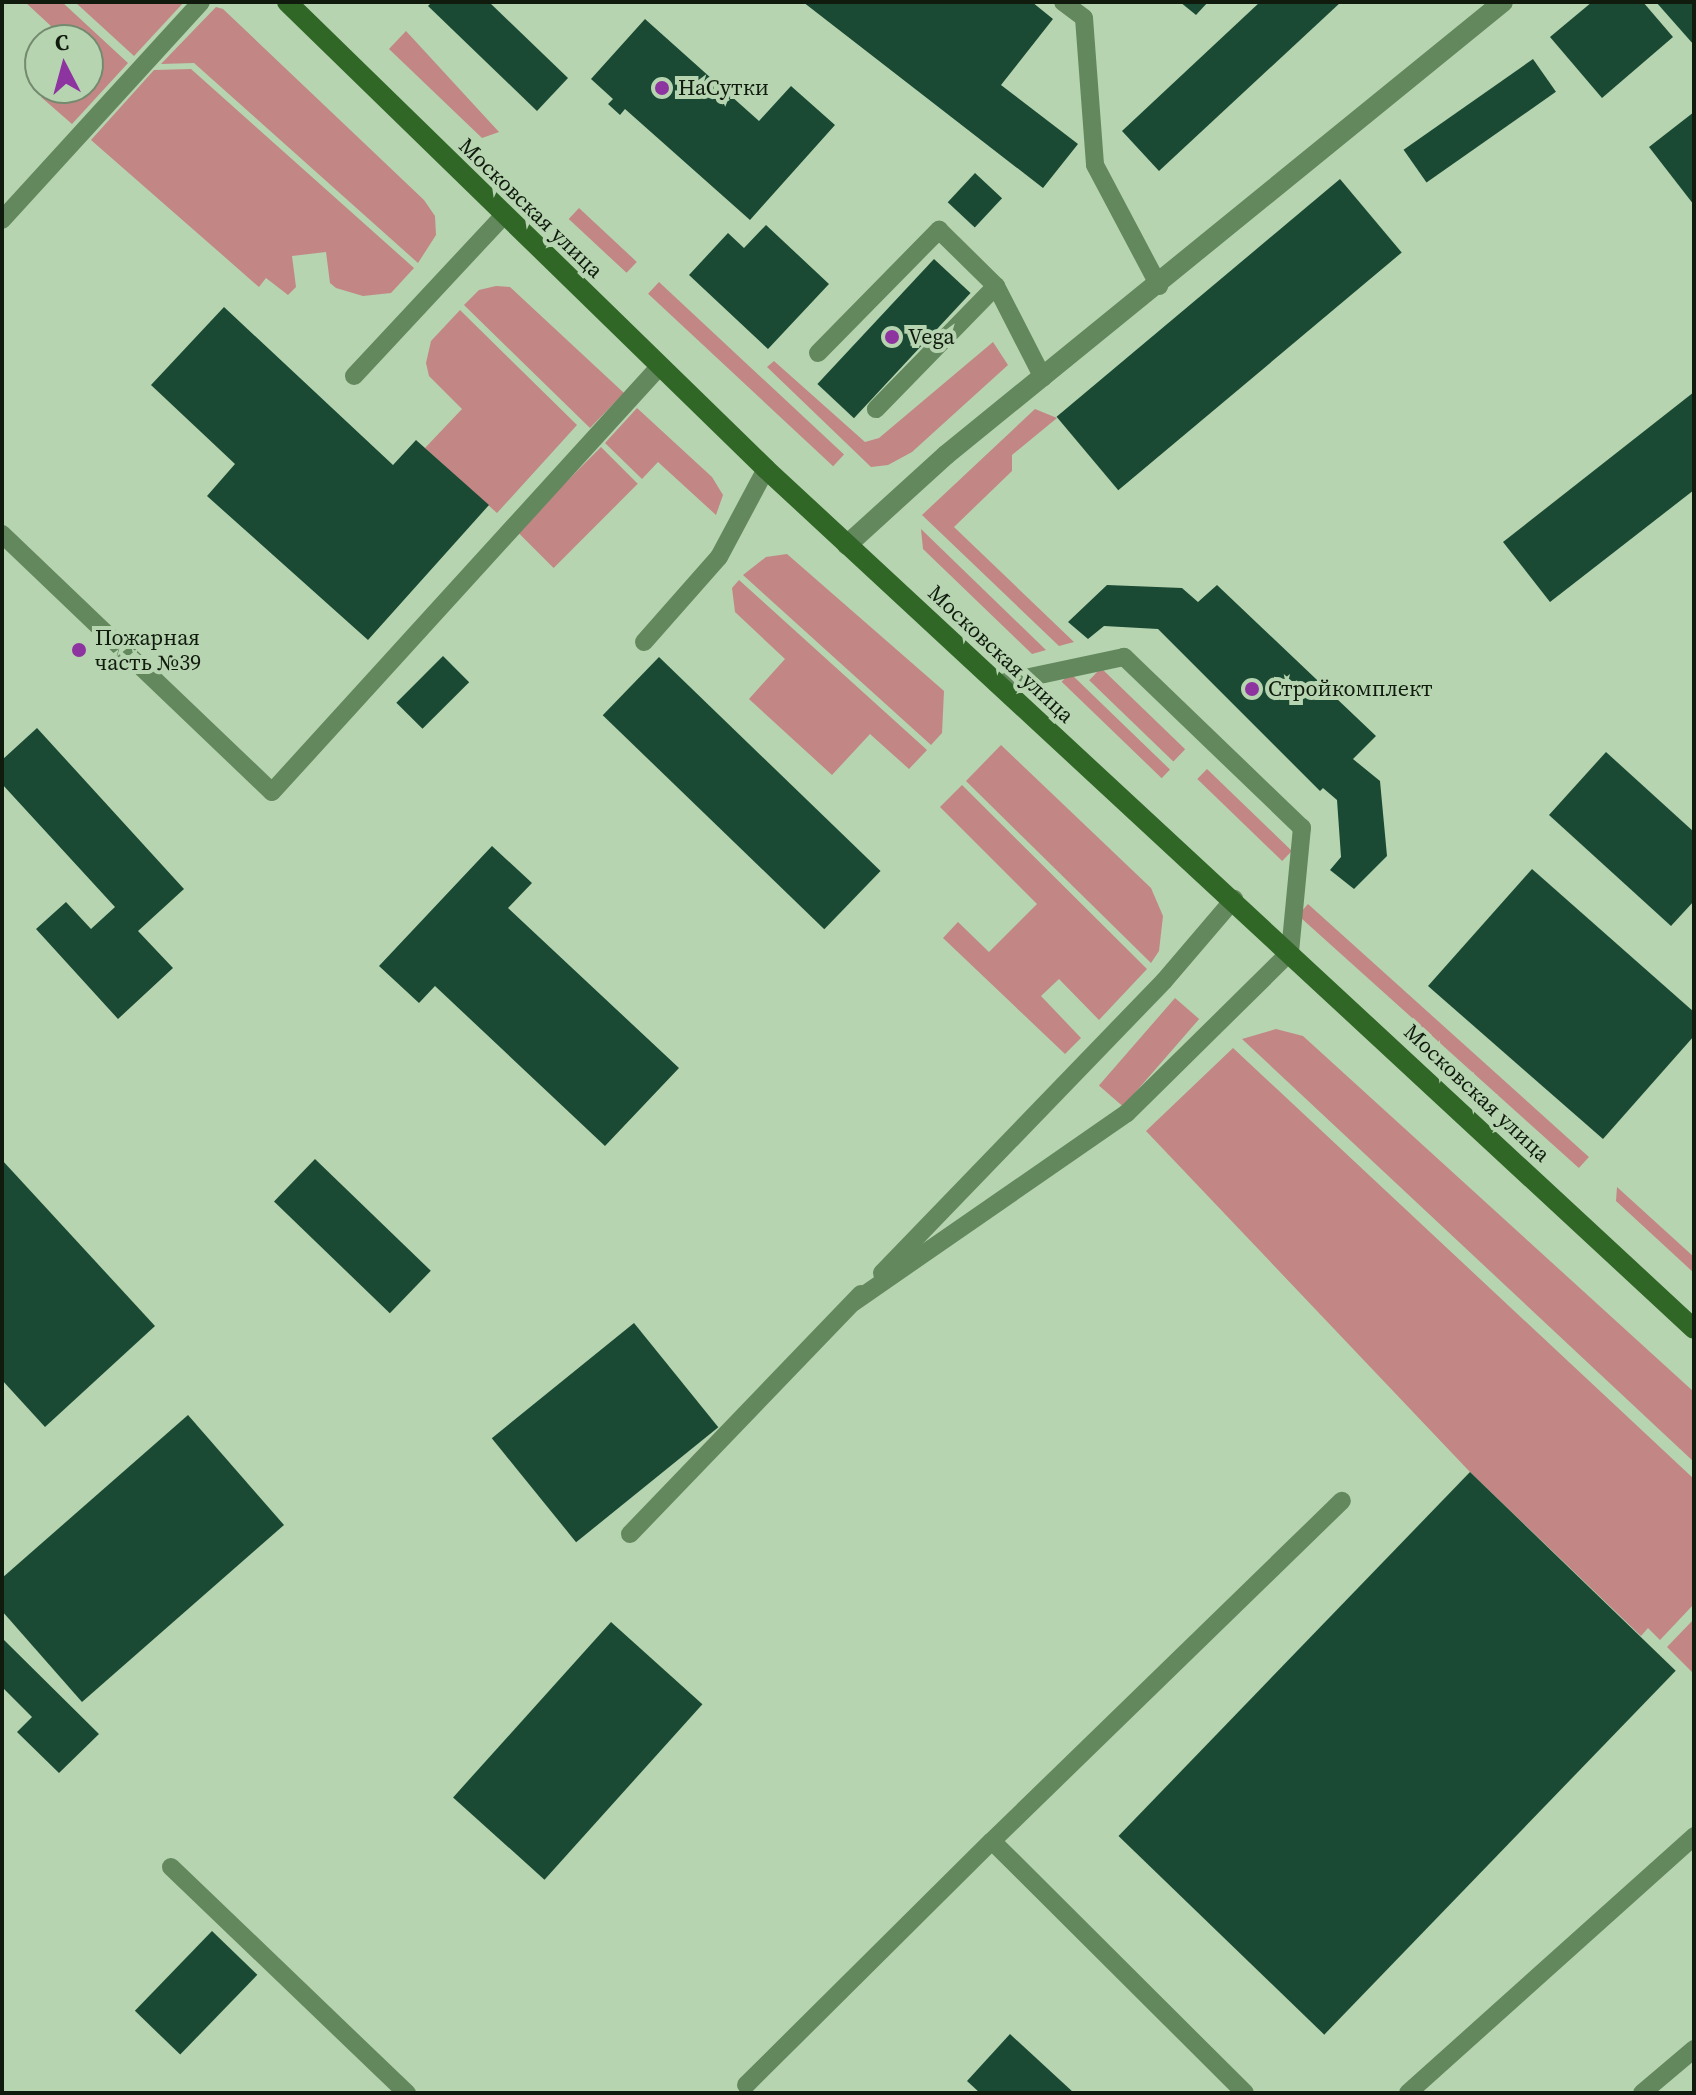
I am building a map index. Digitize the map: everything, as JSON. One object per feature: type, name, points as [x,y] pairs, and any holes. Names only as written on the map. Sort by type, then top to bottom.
[{"type":"main road","name":"Московская улица","points":[[287,2],[766,469],[1234,899],[1694,1329]]},
{"type":"street","points":[[847,545],[1043,378],[1503,2]]},
{"type":"lane","points":[[2,220],[201,2]]},
{"type":"lane","points":[[1063,2],[1084,18],[1095,165],[1159,286]]},
{"type":"lane","points":[[354,376],[505,214]]},
{"type":"lane","points":[[818,353],[939,230],[996,286],[1043,378]]},
{"type":"lane","points":[[876,409],[996,286]]},
{"type":"lane","points":[[2,534],[272,792],[660,366]]},
{"type":"lane","points":[[644,642],[719,557],[766,469]]},
{"type":"lane","points":[[854,1302],[1127,1113],[1290,952],[1302,828],[1124,657],[997,684]]},
{"type":"lane","points":[[630,1534],[1164,981],[1234,899]]},
{"type":"lane","points":[[746,2085],[1342,1501]]},
{"type":"lane","points":[[1408,2093],[1694,1836]]},
{"type":"lane","points":[[992,1841],[1245,2093]]},
{"type":"lane","points":[[171,1867],[407,2093]]},
{"type":"lane","points":[[1642,2093],[1694,2049]]},
{"type":"shaded area","points":[[25,2],[62,2],[86,24],[49,24]]},
{"type":"shaded area","points":[[75,2],[184,2],[134,56],[104,29],[104,24],[99,24]]},
{"type":"shaded area","points":[[216,7],[223,9],[424,200],[435,216],[436,235],[418,263],[194,63],[161,64]]},
{"type":"shaded area","points":[[406,31],[499,132],[482,138],[389,49]]},
{"type":"shaded area","points":[[104,41],[128,63],[104,89]]},
{"type":"shaded area","points":[[191,69],[414,268],[391,293],[363,296],[336,288],[330,283],[326,252],[292,256],[296,287],[288,295],[266,278],[259,287],[91,140],[154,70]]},
{"type":"shaded area","points":[[49,104],[90,104],[72,124]]},
{"type":"shaded area","points":[[579,208],[637,262],[627,273],[569,219]]},
{"type":"shaded area","points":[[659,282],[844,455],[833,466],[648,294]]},
{"type":"shaded area","points":[[510,287],[624,393],[590,428],[464,305],[479,290]]},
{"type":"shaded area","points":[[460,310],[577,425],[497,513],[425,448],[462,409],[429,376],[426,363],[431,341]]},
{"type":"shaded area","points":[[993,342],[1008,365],[912,452],[888,465],[871,467],[767,367],[774,361],[865,442],[879,438]]},
{"type":"shaded area","points":[[637,408],[712,477],[723,495],[716,515],[658,462],[642,479],[605,443]]},
{"type":"shaded area","points":[[1035,409],[1057,418],[1012,455],[1012,471],[954,527],[1074,642],[1059,646],[922,515]]},
{"type":"shaded area","points":[[601,447],[638,484],[554,568],[517,531]]},
{"type":"shaded area","points":[[921,529],[1046,650],[1032,654],[923,549]]},
{"type":"shaded area","points":[[787,554],[944,691],[942,733],[931,745],[743,575],[766,557]]},
{"type":"shaded area","points":[[739,580],[927,750],[909,769],[870,734],[832,775],[749,699],[785,659],[735,612],[732,588]]},
{"type":"shaded area","points":[[1101,668],[1185,749],[1173,762],[1089,680]]},
{"type":"shaded area","points":[[1070,673],[1170,770],[1162,778],[1062,682]]},
{"type":"shaded area","points":[[1001,745],[1151,888],[1163,916],[1159,951],[1151,963],[966,781]]},
{"type":"shaded area","points":[[1207,769],[1292,851],[1282,861],[1197,779]]},
{"type":"shaded area","points":[[962,785],[1147,969],[1099,1020],[1059,979],[1041,996],[1081,1038],[1065,1054],[943,938],[958,922],[989,952],[1037,904],[940,807]]},
{"type":"shaded area","points":[[1308,904],[1589,1157],[1579,1168],[1298,915]]},
{"type":"shaded area","points":[[1175,998],[1199,1019],[1123,1107],[1099,1086]]},
{"type":"shaded area","points":[[1276,1029],[1303,1036],[1694,1392],[1694,1462],[1242,1039]]},
{"type":"shaded area","points":[[1233,1048],[1694,1479],[1694,1604],[1660,1640],[1648,1628],[1641,1636],[1470,1472],[1146,1131]]},
{"type":"shaded area","points":[[1617,1187],[1694,1257],[1694,1273],[1616,1201]]},
{"type":"shaded area","points":[[1694,1619],[1694,1670],[1692,1672],[1667,1647]]},
{"type":"building","points":[[432,2],[489,2],[568,78],[537,111],[428,6]]},
{"type":"building","points":[[803,2],[1032,2],[1053,19],[1001,85],[1078,144],[1043,188]]},
{"type":"building","points":[[1180,2],[1208,2],[1196,15]]},
{"type":"building","points":[[1260,2],[1341,2],[1159,171],[1122,131]]},
{"type":"building","points":[[1592,2],[1643,2],[1673,37],[1602,98],[1550,37]]},
{"type":"building","points":[[1656,2],[1694,2],[1694,45]]},
{"type":"building","points":[[645,19],[759,121],[791,86],[835,125],[750,220],[625,109],[620,115],[608,104],[613,99],[591,79]]},
{"type":"building","points":[[1533,59],[1556,92],[1427,182],[1404,150]]},
{"type":"building","points":[[1694,112],[1694,205],[1649,147]]},
{"type":"building","points":[[975,173],[1002,198],[975,227],[948,202]]},
{"type":"building","points":[[1340,179],[1402,253],[1118,490],[1057,417]]},
{"type":"building","points":[[766,225],[829,284],[768,349],[689,275],[728,233],[744,248]]},
{"type":"building","name":"Vega","points":[[934,259],[971,293],[854,418],[817,384]]},
{"type":"building","points":[[224,307],[393,465],[416,440],[489,505],[368,640],[207,496],[235,464],[151,385]]},
{"type":"building","points":[[1694,392],[1694,490],[1550,602],[1503,542]]},
{"type":"building","points":[[1107,585],[1182,588],[1198,602],[1217,585],[1376,736],[1353,759],[1380,781],[1387,856],[1354,889],[1330,870],[1341,857],[1337,800],[1323,788],[1320,791],[1158,629],[1104,626],[1088,639],[1068,622]]},
{"type":"building","points":[[443,656],[469,682],[422,729],[396,703]]},
{"type":"building","points":[[659,657],[881,871],[824,929],[603,715]]},
{"type":"building","points":[[37,728],[184,889],[138,931],[173,968],[118,1019],[36,929],[66,902],[91,929],[115,907],[2,784],[2,760]]},
{"type":"building","points":[[1606,752],[1694,832],[1694,901],[1671,926],[1549,815]]},
{"type":"building","points":[[492,846],[532,883],[508,908],[679,1068],[605,1146],[435,986],[419,1003],[379,966]]},
{"type":"building","points":[[1532,869],[1694,1012],[1694,1036],[1603,1139],[1428,986]]},
{"type":"building","points":[[315,1159],[431,1271],[390,1313],[274,1201]]},
{"type":"building","points":[[2,1160],[155,1326],[45,1427],[2,1380]]},
{"type":"building","points":[[634,1323],[718,1427],[576,1542],[492,1438]]},
{"type":"building","points":[[188,1415],[284,1525],[82,1702],[2,1611],[2,1578]]},
{"type":"building","points":[[1470,1472],[1676,1671],[1324,2035],[1119,1836]]},
{"type":"building","points":[[611,1622],[702,1704],[544,1880],[453,1797]]},
{"type":"building","points":[[2,1638],[99,1734],[59,1773],[17,1732],[32,1717],[2,1687]]},
{"type":"building","points":[[212,1931],[257,1975],[180,2055],[135,2011]]},
{"type":"building","points":[[1010,2034],[1074,2093],[980,2093],[967,2081]]},
{"type":"place","name":"НаСутки","points":[[662,88]]},
{"type":"place","name":"Vega","points":[[892,337]]},
{"type":"place","name":"Пожарная часть №39","points":[[79,650]]},
{"type":"place","name":"Стройкомплект","points":[[1252,689]]}]
